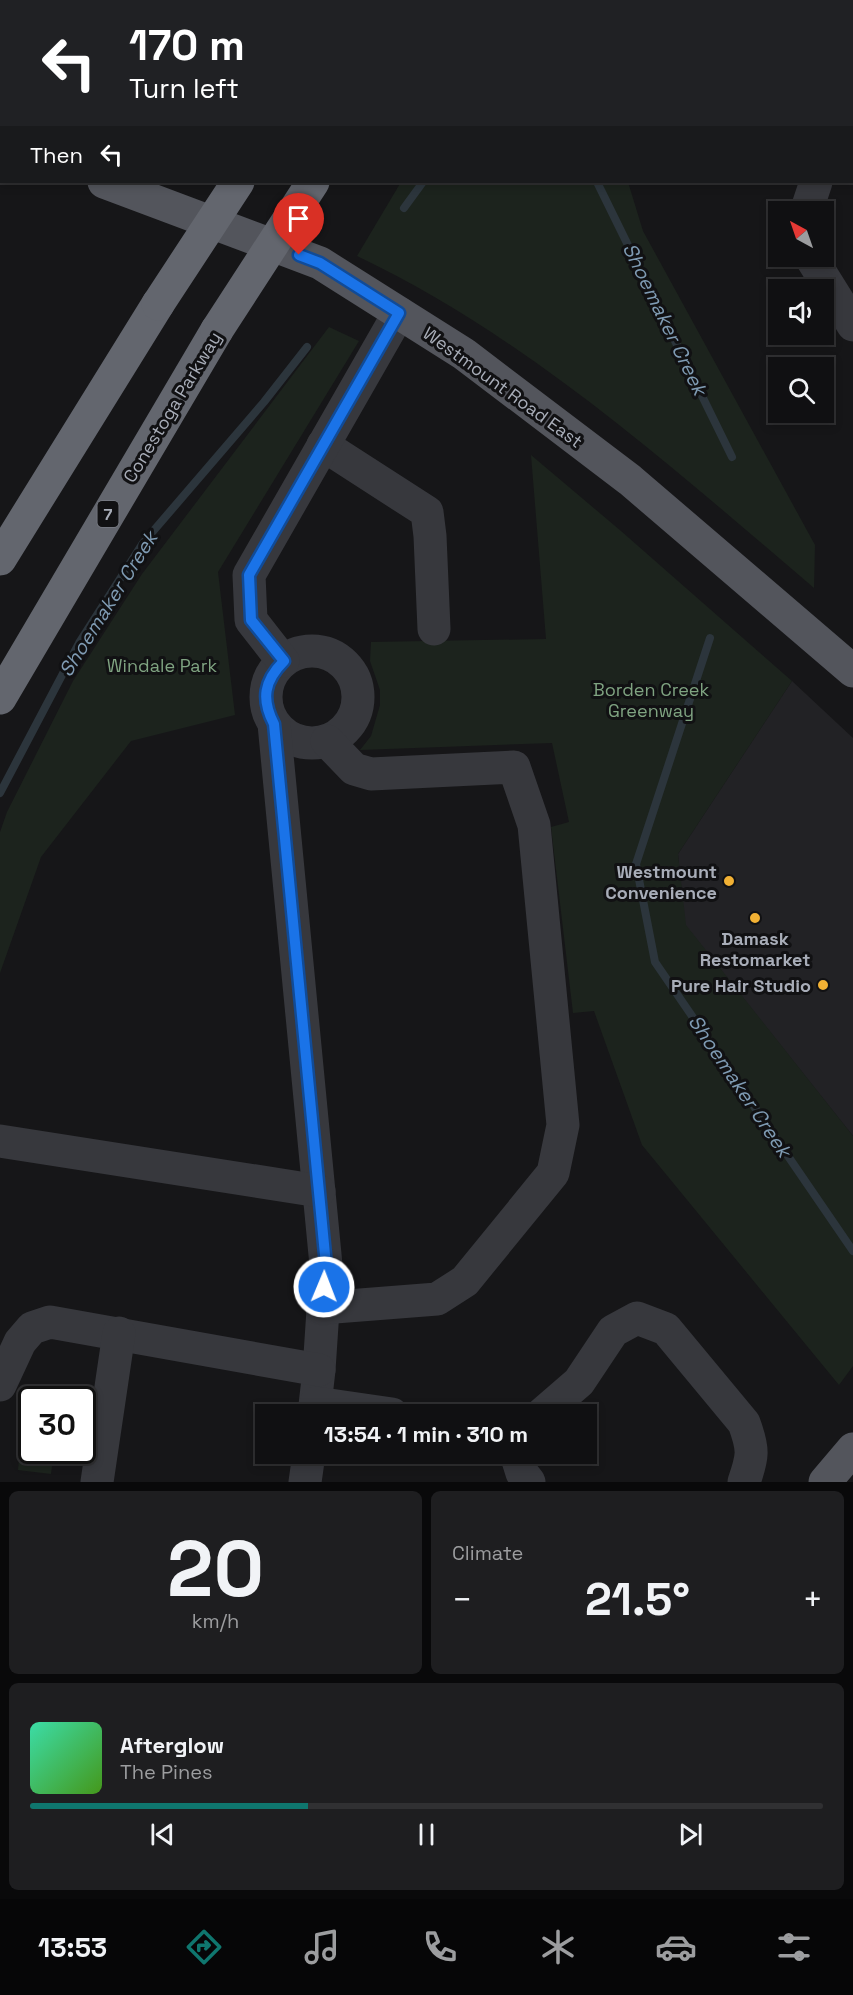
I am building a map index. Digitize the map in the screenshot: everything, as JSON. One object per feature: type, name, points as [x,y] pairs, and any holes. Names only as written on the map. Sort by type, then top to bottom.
[{"type":"highway","points":[[0,559],[158,304],[237,183]]},
{"type":"highway","name":"Conestoga Parkway","points":[[0,698],[217,330],[312,183]]},
{"type":"main road","name":"Westmount Road East","points":[[107,183],[320,263],[464,354],[630,480],[853,671]]},
{"type":"main road","points":[[825,1482],[853,1449]]},
{"type":"street","points":[[810,201],[816,183]]},
{"type":"street","points":[[817,267],[853,325]]},
{"type":"street","points":[[284,661],[251,620],[249,575],[399,313]]},
{"type":"street","points":[[323,445],[427,512],[434,629]]},
{"type":"street","points":[[310,651],[325,653],[338,659],[348,669],[355,682],[358,696],[356,710],[350,723],[340,734],[327,741],[313,744],[284,735],[274,724],[268,711],[266,691],[274,671],[284,661],[296,654],[310,651]]},
{"type":"street","points":[[274,724],[326,1265],[316,1404]]},
{"type":"street","points":[[322,1308],[437,1299],[465,1281],[553,1173],[563,1125],[534,825],[514,768],[371,774],[354,769],[327,741]]},
{"type":"street","points":[[0,1141],[319,1191]]},
{"type":"street","points":[[554,1404],[579,1382],[614,1331],[637,1318],[666,1329],[744,1423],[751,1440],[752,1457],[744,1482]]},
{"type":"street","points":[[0,1386],[20,1342],[32,1328],[50,1322],[319,1370]]},
{"type":"street","points":[[97,1482],[119,1333]]},
{"type":"street","points":[[305,1482],[308,1464]]},
{"type":"street","points":[[519,1464],[522,1473],[529,1482]]},
{"type":"shaded area","points":[[792,681],[853,738],[853,1136],[685,925],[678,854]]},
{"type":"green space","points":[[400,183],[628,183],[643,231],[815,545],[814,588],[652,451],[539,365],[480,325],[419,288],[357,256]]},
{"type":"green space","name":"Windale Park","points":[[329,327],[359,341],[218,572],[235,715],[131,741],[41,857],[0,973],[0,832],[7,812],[73,681],[142,574]]},
{"type":"green space","name":"Borden Creek Greenway","points":[[531,455],[792,681],[678,854],[686,925],[853,1136],[853,1366],[839,1385],[642,1145],[594,1011],[573,1013],[551,827],[569,822],[552,743],[360,750],[371,736],[380,705],[380,690],[370,661],[371,642],[546,639]]},
{"type":"green space","points":[[19,1464],[52,1464],[51,1474],[18,1470]]},
{"type":"waterway","name":"Shoemaker Creek","points":[[404,208],[422,183]]},
{"type":"waterway","name":"Shoemaker Creek","points":[[597,183],[732,457]]},
{"type":"waterway","name":"Shoemaker Creek","points":[[0,793],[79,643],[143,543],[264,402],[307,347]]},
{"type":"waterway","name":"Shoemaker Creek","points":[[710,638],[636,864],[655,962],[853,1251]]},
{"type":"place","name":"Westmount Convenience","points":[[729,881]]},
{"type":"place","name":"Damask Restomarket","points":[[755,918]]},
{"type":"place","name":"Pure Hair Studio","points":[[823,985]]},
{"type":"route","points":[[299,255],[320,263],[399,313],[249,575],[251,620],[284,661],[274,671],[267,684],[266,698],[268,711],[274,724],[326,1265],[324,1287]]}]
